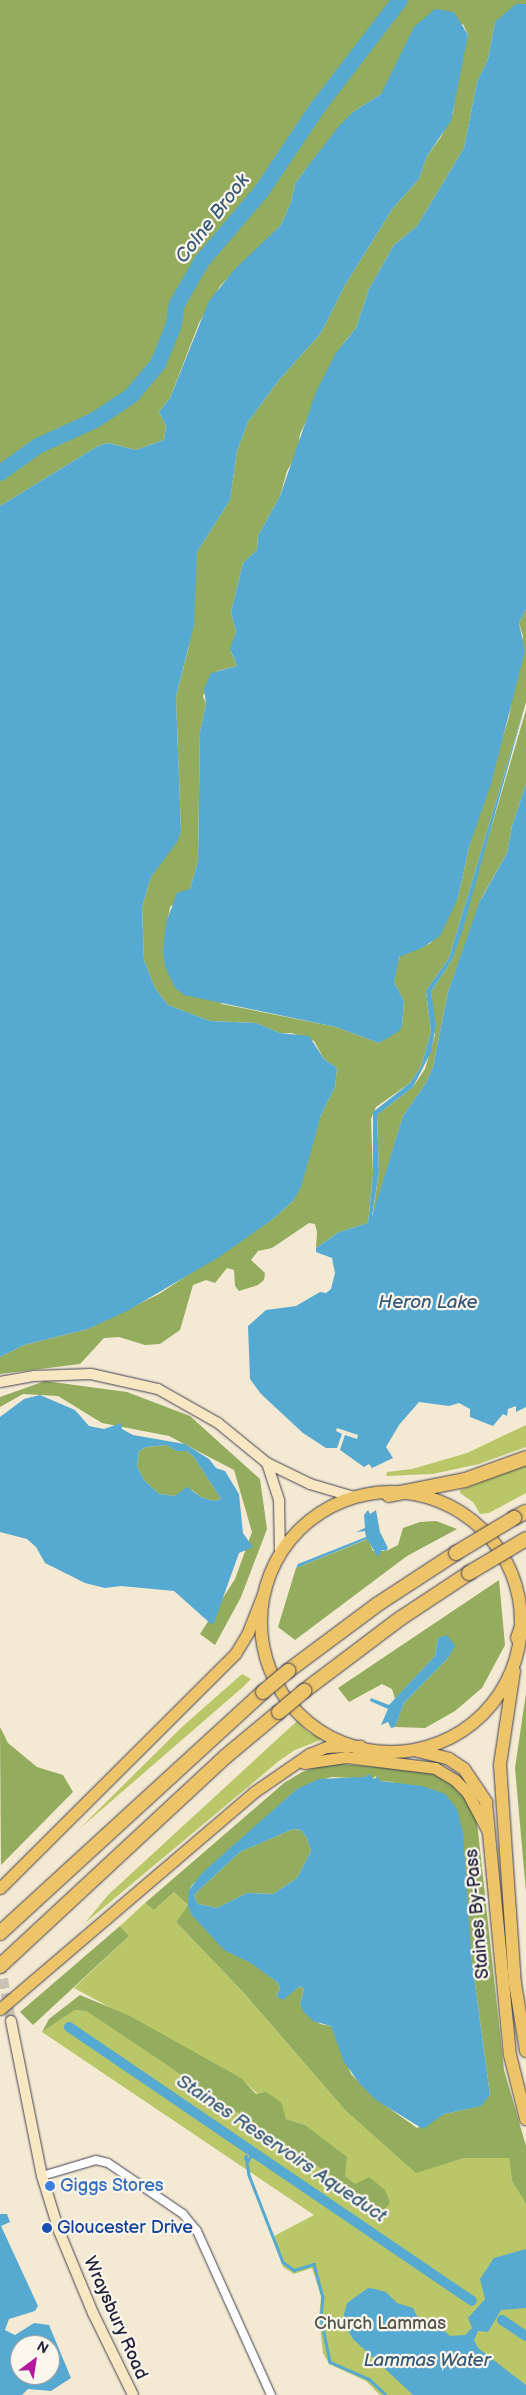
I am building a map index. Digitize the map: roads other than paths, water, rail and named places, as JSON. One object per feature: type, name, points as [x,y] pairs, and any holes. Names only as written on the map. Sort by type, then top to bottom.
[{"type":"highway","points":[[389,1495],[459,1482],[526,1458]]},
{"type":"highway","name":"Staines By-Pass","points":[[265,1589],[280,1551],[295,1528],[312,1514],[354,1497],[389,1495],[429,1500],[451,1507],[473,1521],[519,1586],[521,1614],[500,1765],[516,1983],[526,2051]]},
{"type":"highway","points":[[0,1933],[288,1671],[378,1604],[456,1552],[520,1515]]},
{"type":"highway","points":[[0,1966],[225,1757],[304,1691],[400,1618],[526,1539]]},
{"type":"highway","points":[[265,1589],[264,1644],[282,1692],[301,1716],[318,1729],[360,1746],[409,1750],[442,1743],[471,1729],[493,1706],[514,1664]]},
{"type":"highway","points":[[518,1638],[526,1616]]},
{"type":"highway","name":"Staines By-Pass","points":[[409,1750],[449,1760],[470,1775],[486,1802],[510,2055],[526,2119]]},
{"type":"main road","points":[[0,1382],[70,1374],[91,1374],[139,1383],[176,1398],[218,1422],[267,1463],[310,1484],[354,1497]]},
{"type":"main road","points":[[267,1463],[279,1501],[280,1551]]},
{"type":"main road","points":[[0,1888],[235,1654],[248,1632],[265,1589]]},
{"type":"main road","points":[[0,2009],[247,1798],[286,1770],[326,1747],[360,1746]]},
{"type":"main road","points":[[286,1770],[311,1760],[331,1757],[435,1768],[456,1780],[467,1792],[488,1834]]},
{"type":"main road","name":"Wraysbury Road","points":[[11,2021],[42,2176],[59,2231],[89,2304],[133,2395]]},
{"type":"street","points":[[42,2176],[96,2160],[108,2163],[183,2214],[197,2231],[270,2395]]},
{"type":"water","points":[[516,4],[526,4],[526,609],[519,623],[525,651],[491,784],[469,847],[458,898],[440,936],[422,948],[399,957],[394,982],[404,1001],[402,1026],[399,1031],[379,1043],[336,1027],[184,995],[175,988],[165,966],[163,951],[166,923],[177,893],[190,889],[198,861],[200,732],[206,704],[204,689],[211,673],[237,666],[230,649],[236,632],[231,612],[243,563],[257,550],[258,536],[280,496],[316,392],[336,353],[356,328],[369,289],[394,245],[417,226],[464,148],[477,82],[488,59],[495,22]]},
{"type":"water","points":[[435,9],[454,12],[468,35],[451,121],[427,156],[419,179],[393,208],[345,285],[321,333],[279,380],[248,422],[237,451],[230,500],[197,552],[194,625],[176,697],[181,832],[177,842],[151,877],[142,907],[144,960],[155,988],[168,1005],[210,1021],[256,1023],[280,1033],[309,1036],[324,1059],[337,1068],[335,1087],[321,1115],[301,1187],[293,1201],[273,1219],[219,1257],[127,1311],[88,1329],[24,1345],[0,1357],[0,506],[98,446],[108,443],[136,450],[164,440],[166,426],[159,412],[170,398],[209,301],[235,269],[281,225],[291,202],[295,184],[339,126],[353,112],[381,94],[414,27]]},
{"type":"water","name":"Heron Lake","points":[[526,702],[463,929],[452,960],[431,992],[436,1025],[431,1052],[413,1087],[377,1115],[379,1172],[372,1217],[403,1116],[426,1083],[433,1067],[448,992],[479,903],[507,853],[512,826],[526,784],[526,1407],[516,1412],[516,1406],[508,1409],[507,1416],[503,1414],[493,1426],[470,1417],[470,1409],[459,1403],[449,1406],[419,1402],[399,1425],[386,1447],[393,1458],[372,1468],[369,1464],[364,1467],[340,1450],[345,1435],[357,1439],[358,1435],[337,1428],[336,1431],[342,1434],[337,1448],[326,1448],[303,1433],[261,1394],[250,1379],[248,1326],[266,1310],[296,1306],[320,1292],[326,1293],[331,1289],[335,1273],[332,1258],[316,1252],[316,1248],[339,1232],[368,1223],[373,1175],[373,1112],[410,1083],[421,1067],[431,1032],[426,991],[449,958]]},
{"type":"water","points":[[40,1395],[75,1410],[89,1426],[104,1429],[121,1423],[122,1429],[133,1435],[185,1444],[209,1459],[216,1468],[225,1471],[239,1494],[243,1533],[253,1547],[239,1553],[214,1623],[211,1624],[174,1591],[121,1586],[105,1588],[85,1583],[45,1563],[36,1547],[27,1539],[0,1532],[0,1417],[24,1399]],"holes":[[[167,1445],[176,1451],[187,1451],[194,1457],[221,1499],[214,1501],[201,1497],[187,1487],[175,1496],[159,1494],[145,1481],[137,1467],[139,1451],[146,1447]]]},
{"type":"water","points":[[368,1510],[370,1514],[376,1510],[380,1532],[388,1548],[386,1551],[382,1550],[378,1557],[367,1539],[296,1568],[298,1564],[366,1537],[365,1531],[356,1532],[365,1528],[364,1515]]},
{"type":"water","points":[[447,1635],[455,1646],[448,1658],[404,1703],[395,1727],[391,1728],[388,1722],[381,1725],[388,1709],[370,1701],[371,1698],[389,1705],[435,1656],[438,1638]]},
{"type":"water","points":[[369,1774],[373,1779],[378,1777],[380,1781],[422,1786],[445,1794],[457,1809],[463,1833],[471,1954],[490,2095],[481,2106],[444,2114],[423,2129],[376,2100],[360,2084],[344,2062],[331,2026],[313,2021],[303,2011],[300,2004],[304,1989],[300,1986],[283,2000],[276,1996],[280,1989],[277,1982],[251,1963],[224,1950],[191,1914],[188,1905],[189,1890],[202,1873],[297,1789],[319,1779],[365,1777]],"holes":[[[293,1829],[301,1830],[307,1838],[311,1851],[297,1878],[273,1894],[247,1893],[217,1908],[198,1904],[194,1896],[197,1892],[240,1852]]]},
{"type":"water","points":[[0,2214],[7,2214],[10,2222],[1,2226],[38,2306],[35,2311],[9,2319],[5,2330],[15,2335],[10,2335],[10,2385],[60,2385],[60,2352],[71,2378],[51,2391],[28,2389],[22,2395],[0,2395]]},
{"type":"water","name":"Lammas Water","points":[[526,2249],[526,2308],[501,2310],[488,2332],[478,2331],[474,2340],[478,2348],[526,2385],[526,2395],[413,2395],[354,2340],[345,2327],[344,2314],[347,2303],[368,2288],[386,2292],[397,2303],[413,2308],[417,2316],[439,2326],[450,2336],[465,2335],[472,2328],[468,2318],[485,2299],[480,2279],[494,2258]]},
{"type":"water","points":[[34,2323],[49,2325],[53,2335],[15,2335]]},
{"type":"waterway","name":"Colne Brook","points":[[0,473],[38,446],[95,420],[131,396],[158,364],[173,327],[177,304],[202,261],[261,192],[318,107],[400,0]]},
{"type":"waterway","name":"Staines Reservoirs Aqueduct","points":[[69,2027],[472,2301]]},
{"type":"waterway","points":[[245,2158],[248,2160],[254,2151]]},
{"type":"waterway","points":[[246,2156],[249,2175],[283,2262],[294,2270],[314,2264],[323,2297],[321,2318],[330,2362],[369,2379],[386,2395]]},
{"type":"waterway","name":"Staines Reservoirs Aqueduct","points":[[502,2320],[526,2336]]},
{"type":"tunnel","points":[[0,1964],[11,2021]]},
{"type":"place","name":"Giggs Stores","points":[[50,2186]]},
{"type":"place","name":"Gloucester Drive","points":[[47,2228]]},
{"type":"park label","name":"Church Lammas","points":[[380,2324]]}]
